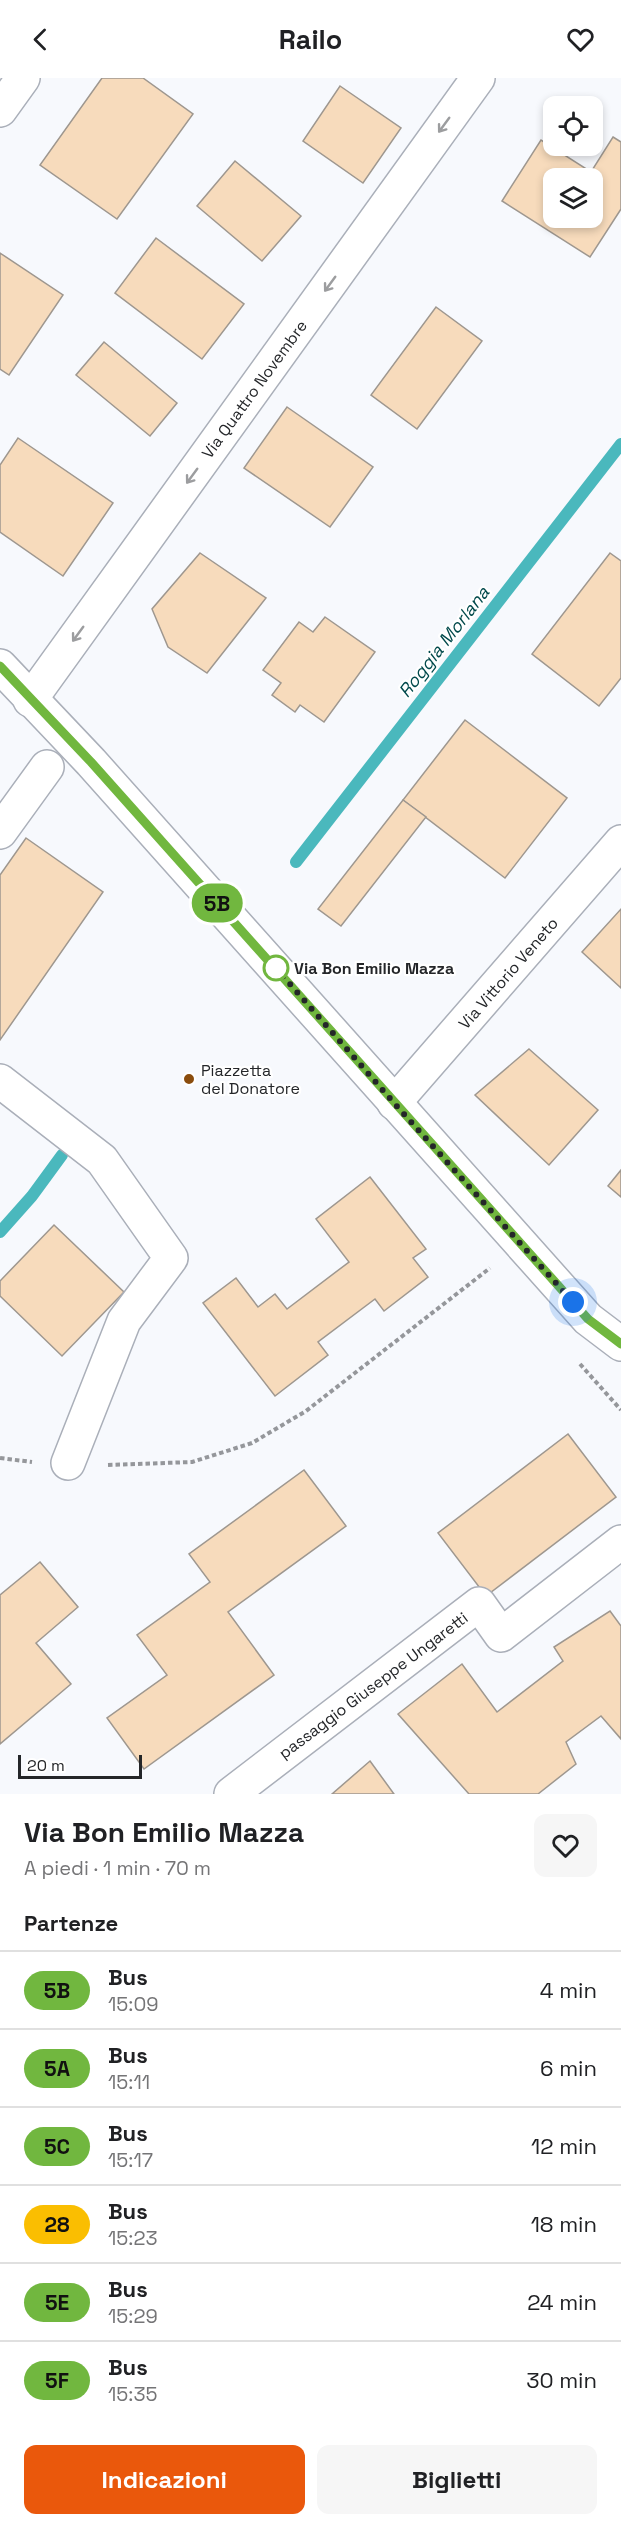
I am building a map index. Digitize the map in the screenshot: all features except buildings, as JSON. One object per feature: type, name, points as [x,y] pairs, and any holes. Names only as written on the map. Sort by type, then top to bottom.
[{"type":"street","points":[[0,111],[23,78]]},
{"type":"street","name":"Via Quattro Novembre","points":[[30,700],[478,78]]},
{"type":"street","points":[[0,666],[91,762],[588,1319],[621,1344]]},
{"type":"street","points":[[0,832],[47,766]]},
{"type":"street","name":"Via Vittorio Veneto","points":[[394,1103],[621,842]]},
{"type":"street","points":[[0,1081],[102,1160],[171,1258],[124,1321],[68,1463]]},
{"type":"street","name":"passaggio Giuseppe Ungaretti","points":[[231,1794],[479,1604],[501,1635],[621,1542]]},
{"type":"path","points":[[0,1458],[116,1465],[192,1462],[252,1443],[306,1412],[493,1266]]},
{"type":"waterway","name":"Roggia Morlana","points":[[296,862],[621,444]]},
{"type":"waterway","name":"Roggia Morlana","points":[[0,1232],[32,1196],[62,1155]]},
{"type":"bus line","name":"5B","points":[[0,666],[91,762],[588,1319],[621,1344]]},
{"type":"place","name":"Via Bon Emilio Mazza","points":[[276,968]]},
{"type":"place","name":"Piazzetta del Donatore","points":[[189,1079]]},
{"type":"route","points":[[276,968],[573,1302]]}]
